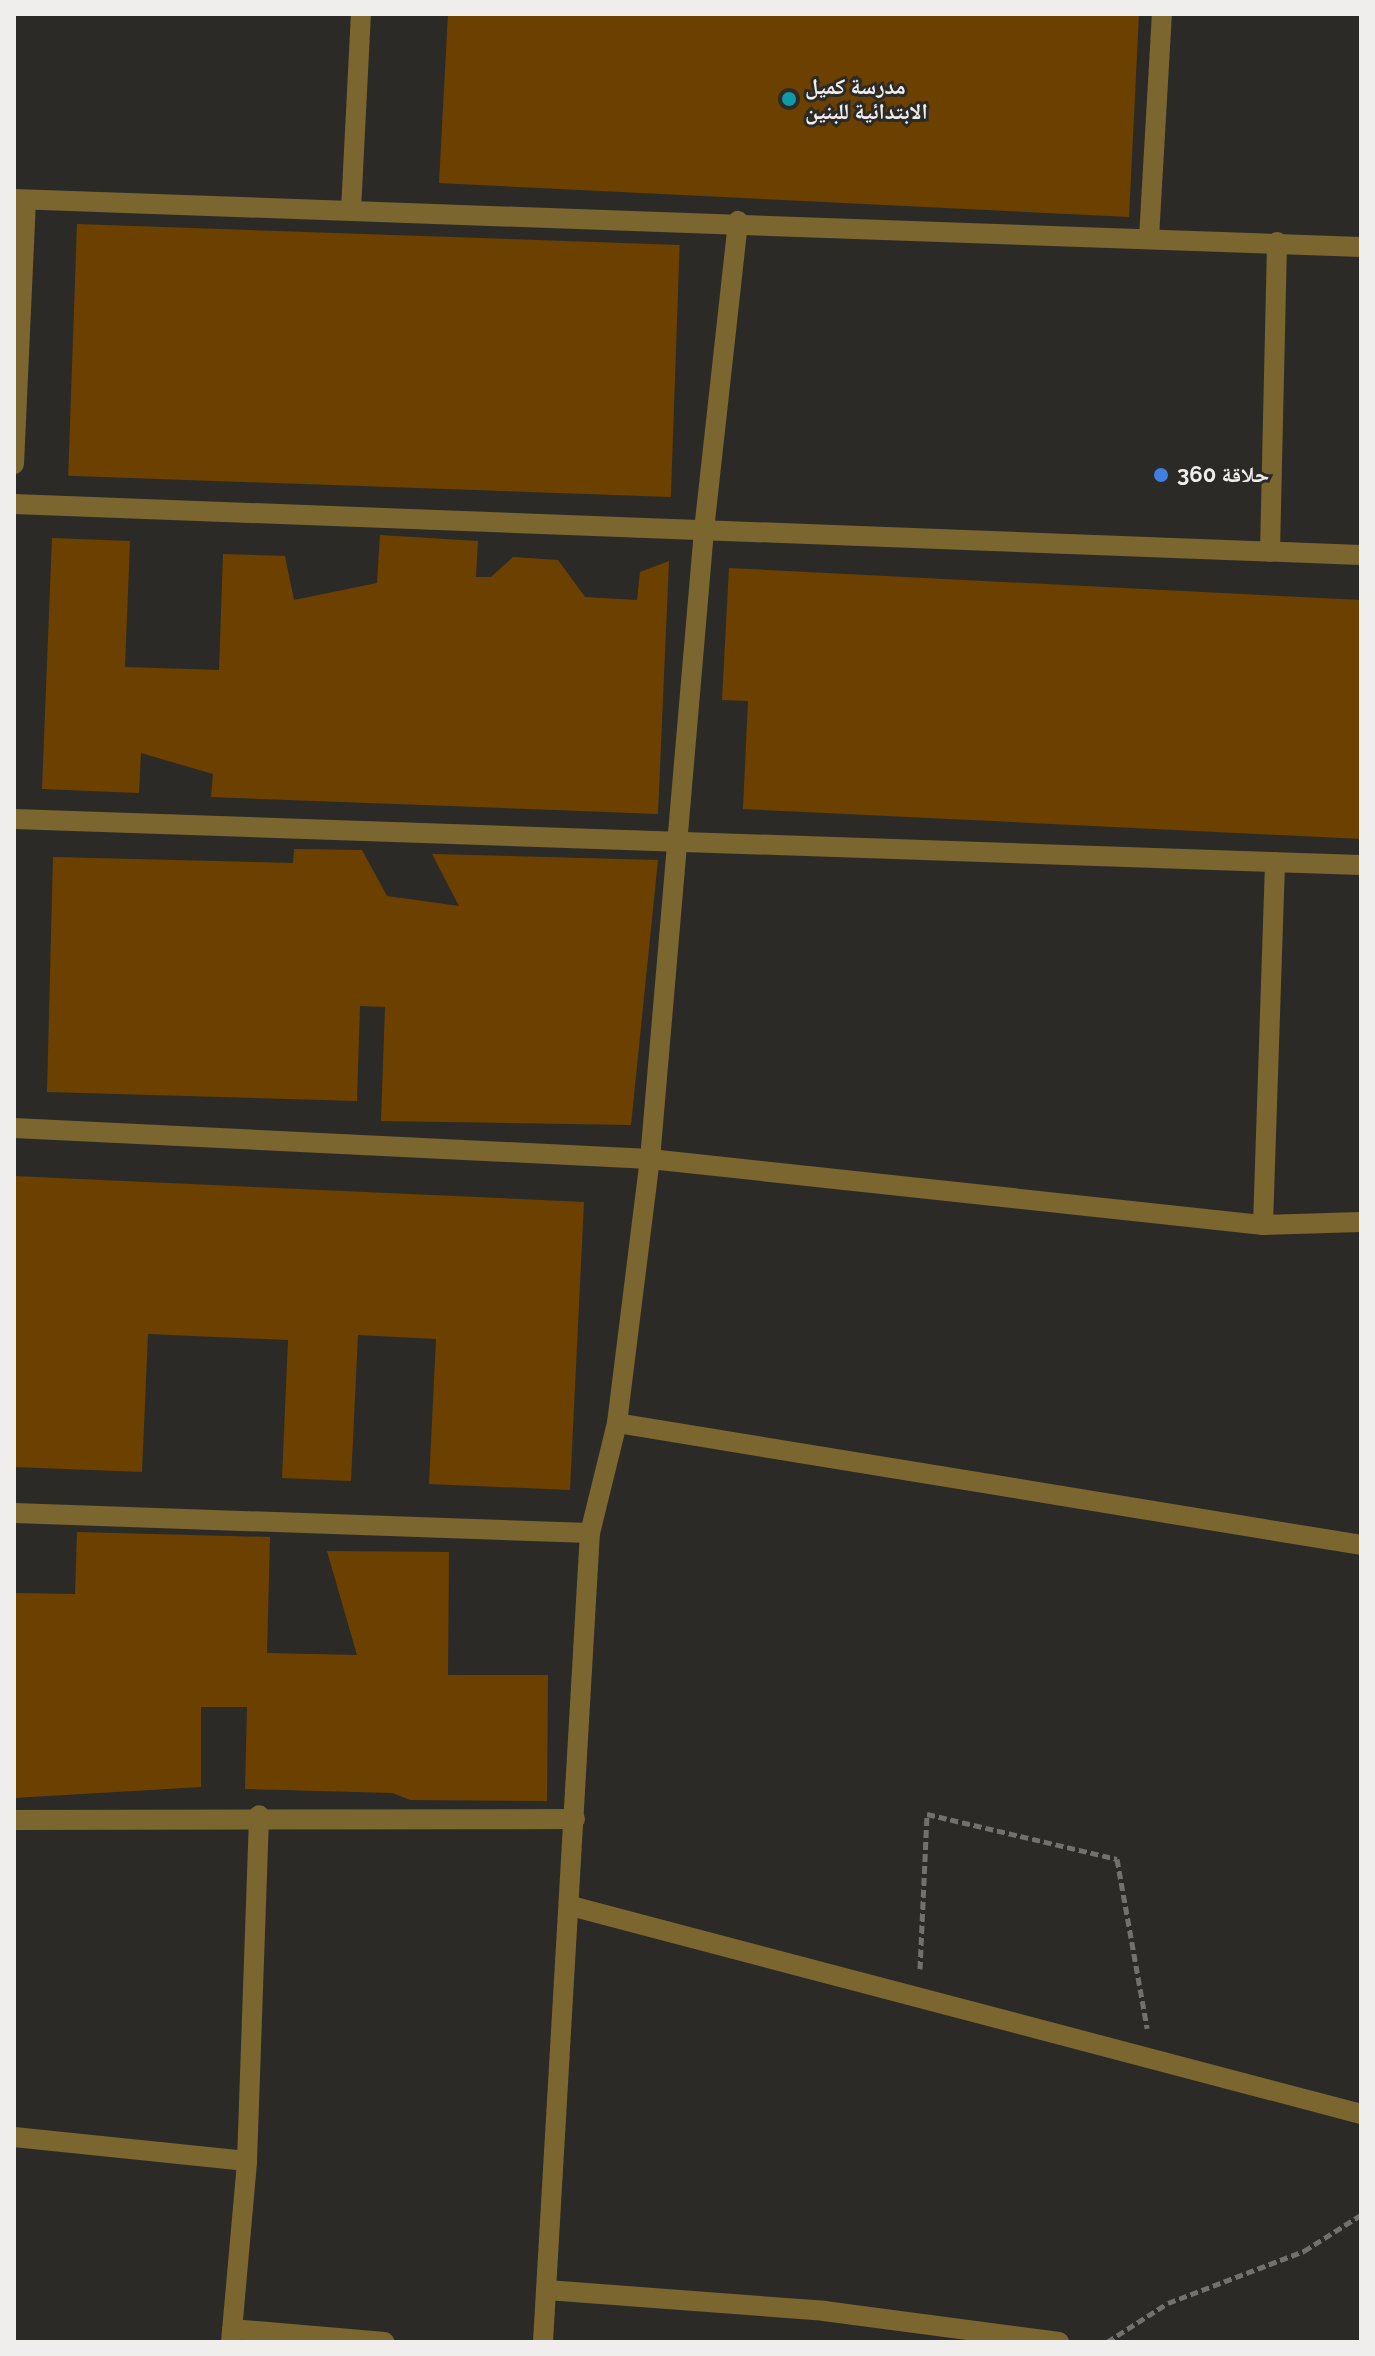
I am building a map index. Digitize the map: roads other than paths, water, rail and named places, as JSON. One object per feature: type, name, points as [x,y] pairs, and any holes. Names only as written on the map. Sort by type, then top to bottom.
[{"type":"street","points":[[351,210],[361,14]]},
{"type":"street","points":[[1149,238],[1162,14]]},
{"type":"street","points":[[14,464],[20,200],[738,221],[1361,247]]},
{"type":"street","points":[[543,2342],[571,1906],[590,1533],[617,1423],[650,1159],[704,530],[738,221]]},
{"type":"street","points":[[1270,552],[1277,242]]},
{"type":"street","points":[[14,504],[1361,555]]},
{"type":"street","points":[[14,819],[1361,865]]},
{"type":"street","points":[[1263,1225],[1275,862]]},
{"type":"street","points":[[14,1128],[650,1159],[1263,1225],[1361,1222]]},
{"type":"street","points":[[617,1423],[1361,1545]]},
{"type":"street","points":[[14,1513],[590,1533]]},
{"type":"street","points":[[14,1820],[259,1815],[575,1819]]},
{"type":"street","points":[[259,1815],[247,2161],[231,2335],[384,2342]]},
{"type":"street","points":[[571,1906],[1361,2114]]},
{"type":"street","points":[[14,2137],[247,2161]]},
{"type":"street","points":[[547,2290],[824,2311],[1059,2342]]},
{"type":"place","name":"مدرسة كميل الابتدائية للبنين","points":[[789,99]]},
{"type":"place","name":"حلاقة 360","points":[[1161,475]]}]
